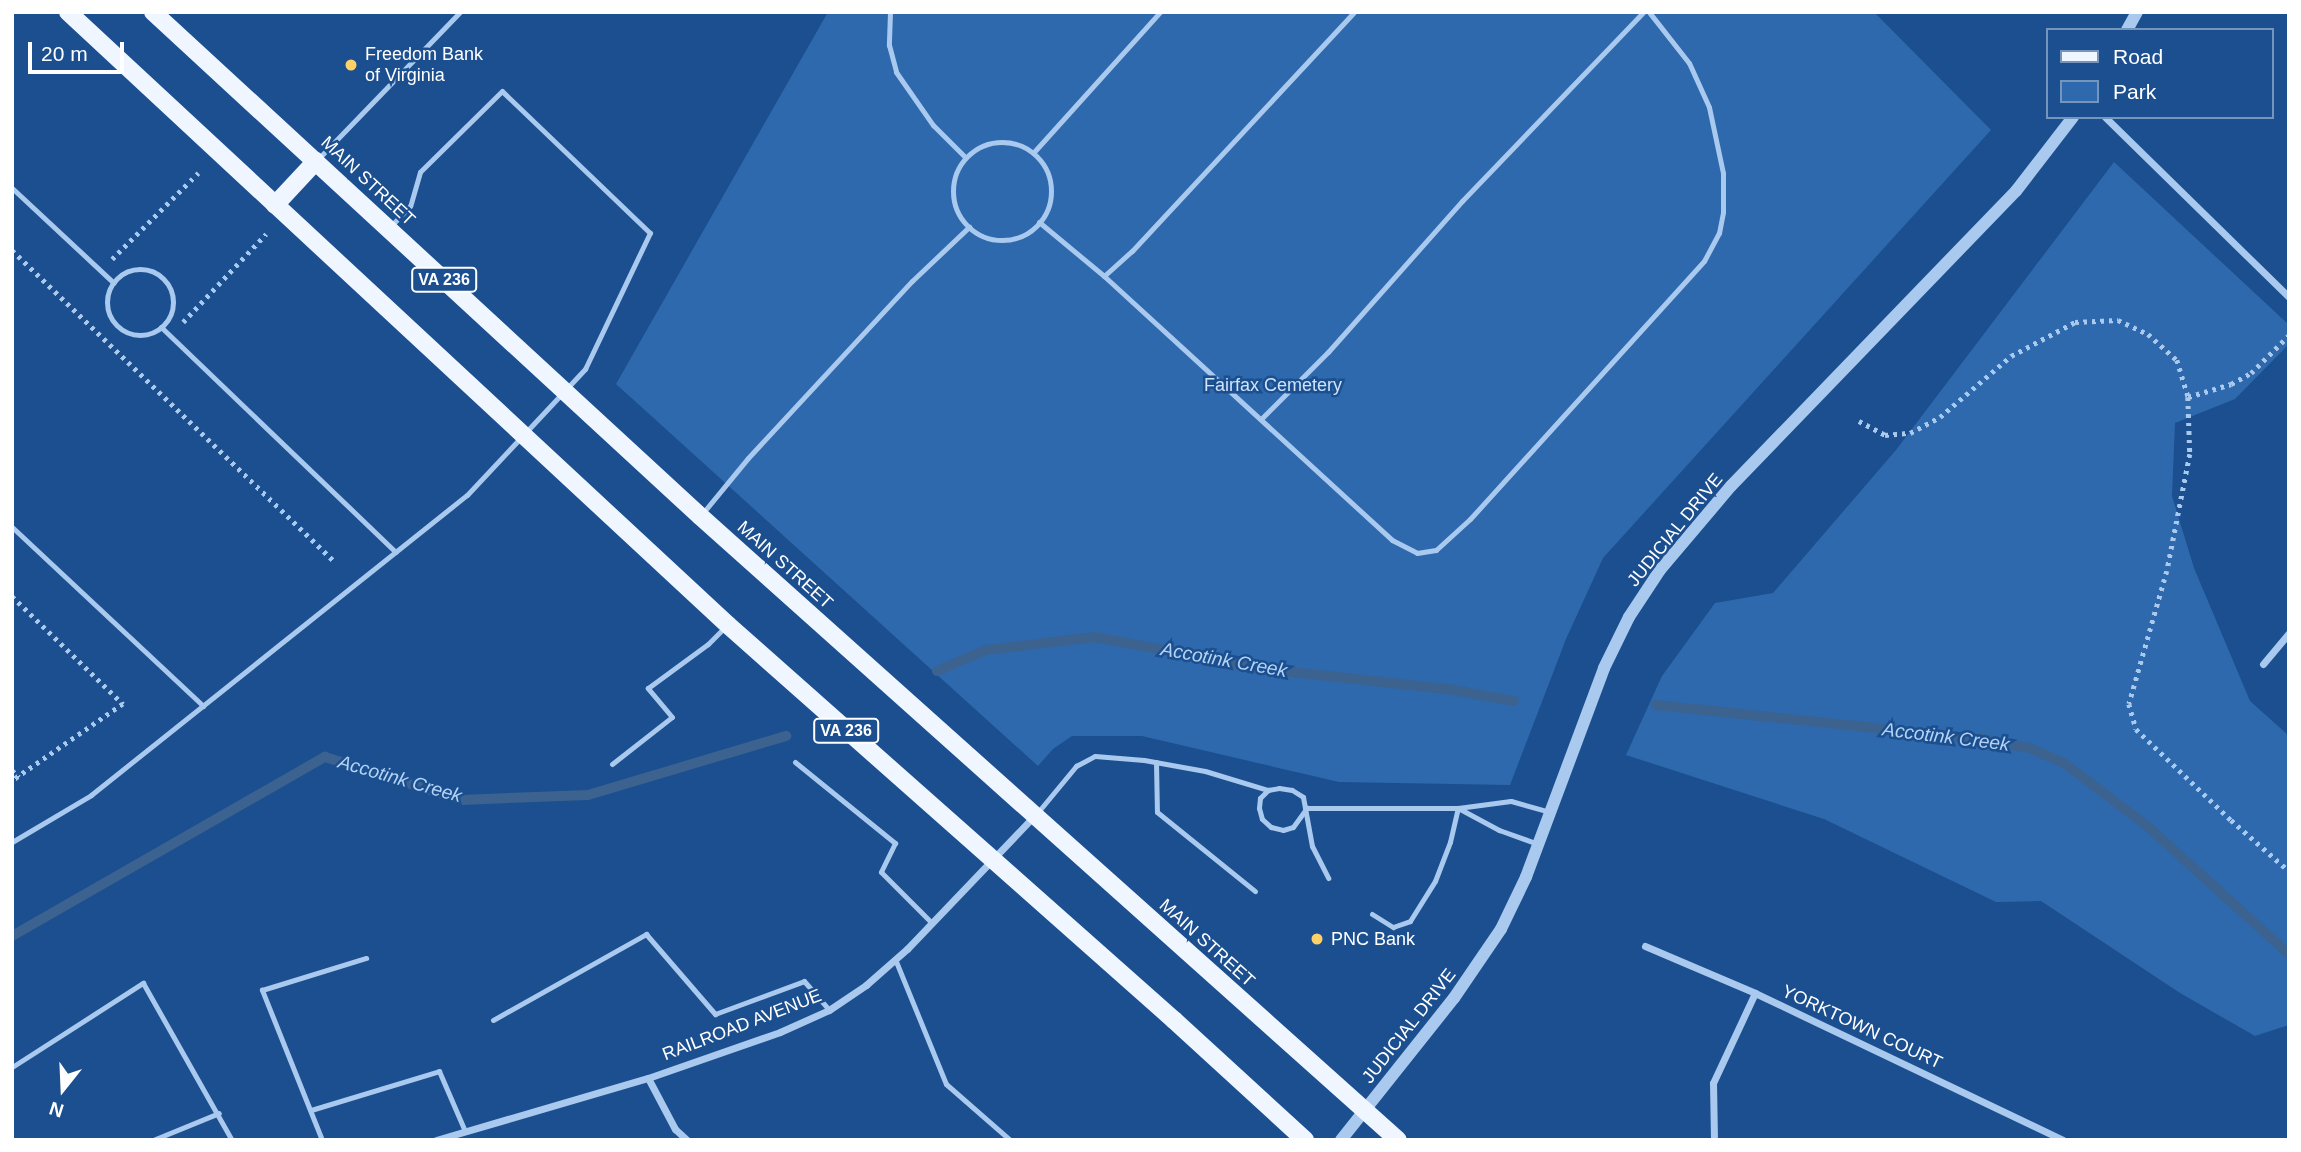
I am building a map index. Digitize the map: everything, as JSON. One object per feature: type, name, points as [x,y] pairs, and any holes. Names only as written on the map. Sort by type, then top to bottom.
[{"type":"main road","name":"VA 236","points":[[68,12],[727,625],[1305,1140]]},
{"type":"main road","name":"MAIN STREET","points":[[158,14],[700,516],[1033,817],[1398,1140]]},
{"type":"main road","points":[[275,205],[316,161]]},
{"type":"street","points":[[2128,28],[2137,12]]},
{"type":"street","name":"JUDICIAL DRIVE","points":[[1341,1140],[1482,960],[1501,929],[1538,844],[1604,668],[1629,617],[1660,570],[1731,486],[2016,191],[2071,119]]},
{"type":"street","points":[[2107,119],[2289,297]]},
{"type":"street","points":[[2263,664],[2289,633]]},
{"type":"street","name":"RAILROAD AVENUE","points":[[436,1140],[648,1078],[780,1032],[829,1010],[866,985],[895,959],[1033,817]]},
{"type":"street","name":"YORKTOWN COURT","points":[[1645,946],[1755,993],[2063,1140]]},
{"type":"street","points":[[1714,1140],[1713,1083],[1755,993]]},
{"type":"street","points":[[648,1078],[675,1129],[687,1140]]},
{"type":"lane","points":[[316,161],[460,12]]},
{"type":"lane","points":[[891,12],[889,44],[896,72],[933,125],[965,157]]},
{"type":"lane","points":[[1032,153],[1160,12]]},
{"type":"lane","points":[[1104,276],[1141,241],[1353,12]]},
{"type":"lane","points":[[1261,419],[1328,352],[1462,201],[1643,12]]},
{"type":"lane","points":[[1039,222],[1104,276],[1392,540],[1417,553],[1436,550],[1470,519],[1704,261],[1719,233],[1723,212],[1723,173],[1709,107],[1689,63],[1649,12]]},
{"type":"lane","points":[[12,842],[91,795],[467,495],[586,369],[650,233],[502,91],[420,172],[410,206],[389,229]]},
{"type":"lane","points":[[992,143],[1014,144],[1032,153],[1043,165],[1051,194],[1039,222],[1013,238],[997,239],[982,235],[969,227],[953,200],[953,184],[965,157],[992,143]]},
{"type":"lane","points":[[12,188],[114,283]]},
{"type":"lane","points":[[700,516],[748,458],[912,281],[969,227]]},
{"type":"lane","points":[[133,269],[149,270],[163,277],[172,291],[173,306],[167,321],[161,327],[140,335],[124,331],[112,320],[107,305],[109,289],[114,283],[119,276],[133,269]]},
{"type":"lane","points":[[161,327],[396,552]]},
{"type":"lane","points":[[12,527],[203,706]]},
{"type":"lane","points":[[612,764],[672,717],[648,688],[708,644],[727,625]]},
{"type":"lane","points":[[1033,817],[1076,766],[1095,757],[1156,762],[1205,771],[1268,790],[1292,790],[1303,797],[1312,846],[1328,878]]},
{"type":"lane","points":[[795,762],[895,843],[881,872],[932,923]]},
{"type":"lane","points":[[1156,762],[1157,812],[1255,891]]},
{"type":"lane","points":[[1268,790],[1260,798],[1259,808],[1262,819],[1271,827],[1283,830],[1293,827],[1307,808]]},
{"type":"lane","points":[[1307,808],[1458,808],[1511,801],[1550,812]]},
{"type":"lane","points":[[1458,808],[1499,830],[1538,844]]},
{"type":"lane","points":[[1372,914],[1393,927],[1410,920],[1435,881],[1450,842],[1458,808]]},
{"type":"lane","points":[[493,1020],[646,934],[715,1014],[804,981],[829,1010]]},
{"type":"lane","points":[[323,1140],[262,990],[366,958]]},
{"type":"lane","points":[[895,959],[946,1084],[1010,1140]]},
{"type":"lane","points":[[12,1067],[142,983],[219,1113],[232,1140]]},
{"type":"lane","points":[[311,1110],[439,1072],[465,1131]]},
{"type":"lane","points":[[153,1140],[219,1113]]},
{"type":"path","points":[[100,270],[198,173]]},
{"type":"path","points":[[171,335],[266,234]]},
{"type":"path","points":[[12,250],[335,562]]},
{"type":"path","points":[[1859,421],[1885,435],[1910,433],[1940,417],[2011,356],[2075,322],[2118,320],[2148,334],[2178,360],[2188,397],[2190,454],[2167,571],[2129,704],[2136,729],[2289,871]]},
{"type":"path","points":[[2188,397],[2231,384],[2251,373],[2289,335]]},
{"type":"path","points":[[12,596],[123,704],[12,781]]},
{"type":"path","points":[[12,770],[19,777]]},
{"type":"green space","name":"Fairfax Cemetery","points":[[828,12],[1874,12],[1991,130],[1603,558],[1566,639],[1510,785],[1339,782],[1142,736],[1072,736],[1053,749],[1038,766],[616,384]]},
{"type":"green space","points":[[2114,162],[2289,325],[2289,344],[2235,399],[2175,423],[2172,496],[2194,568],[2250,701],[2289,736],[2289,1025],[2255,1036],[2180,993],[2041,901],[1996,902],[1824,819],[1626,755],[1662,676],[1715,603],[1773,593],[1896,450]]},
{"type":"waterway","name":"Accotink Creek","points":[[937,671],[986,650],[1095,637],[1263,669],[1447,689],[1514,701]]},
{"type":"waterway","name":"Accotink Creek","points":[[1656,705],[1982,739],[2029,748],[2064,763],[2146,825],[2289,954]]},
{"type":"waterway","name":"Accotink Creek","points":[[12,936],[325,757],[461,800],[588,795],[786,736]]},
{"type":"place","name":"Freedom Bank of Virginia","points":[[351,65]]},
{"type":"place","name":"PNC Bank","points":[[1317,939]]}]
